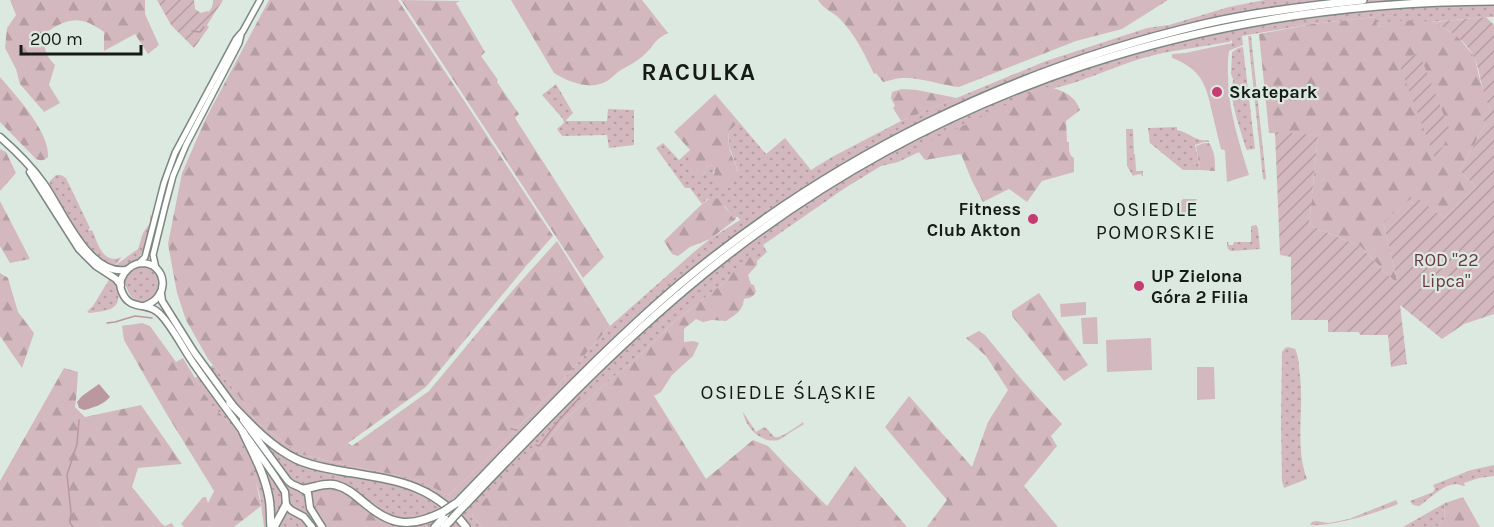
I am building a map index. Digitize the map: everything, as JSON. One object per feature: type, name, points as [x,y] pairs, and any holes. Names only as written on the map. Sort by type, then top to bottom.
[{"type":"highway","points":[[458,505],[592,366],[681,284],[767,217],[814,185],[875,149],[985,95],[1047,70],[1108,50],[1236,18],[1363,0]]},
{"type":"highway","points":[[435,527],[604,363],[708,270],[818,191],[879,155],[943,122],[1009,92],[1083,65],[1207,31],[1304,14],[1368,6],[1433,2],[1494,2]]},
{"type":"highway","points":[[230,403],[272,444],[296,459],[323,468],[393,479],[408,484],[444,503],[466,527]]},
{"type":"highway","points":[[243,432],[265,483],[272,527]]},
{"type":"highway","points":[[300,488],[328,484],[339,486],[350,491],[380,516],[400,524],[422,524],[446,516]]},
{"type":"highway","points":[[272,527],[286,500]]},
{"type":"highway","points":[[444,527],[446,516]]},
{"type":"main road","points":[[156,270],[153,255],[173,176],[260,0]]},
{"type":"main road","points":[[243,31],[236,39],[175,153],[164,183],[145,257],[127,270],[122,277],[121,285],[124,296],[129,302],[153,308],[163,317],[196,368],[276,478],[283,489],[286,500],[294,511],[304,517],[312,527]]},
{"type":"main road","points":[[0,137],[43,182],[87,251],[113,270],[127,270]]},
{"type":"main road","points":[[24,161],[79,249],[87,259],[121,285]]},
{"type":"main road","points":[[138,264],[148,264],[160,275],[163,281],[162,302],[194,352],[286,478],[309,496],[313,514],[322,527]]},
{"type":"main road","points":[[144,306],[155,301],[161,294]]},
{"type":"main road","points":[[286,500],[291,489],[300,488]]},
{"type":"main road","points":[[294,511],[303,510],[309,503]]},
{"type":"green space","points":[[10,0],[145,0],[145,14],[159,45],[148,54],[135,34],[104,51],[104,32],[89,23],[76,20],[55,27],[47,32],[45,46],[55,65],[49,85],[60,103],[44,112],[20,84],[16,69],[5,48],[7,28],[16,15]]},
{"type":"green space","points":[[157,0],[194,0],[195,9],[201,13],[209,11],[213,0],[223,0],[207,25],[209,27],[194,48],[171,25]]},
{"type":"green space","points":[[269,0],[398,0],[553,236],[426,387],[348,443],[352,446],[429,391],[557,241],[610,326],[555,389],[448,496],[408,477],[300,454],[257,422],[208,359],[186,320],[177,293],[168,244],[182,173],[206,118]]},
{"type":"green space","points":[[401,0],[460,1],[456,3],[485,52],[481,56],[519,114],[515,118],[604,257],[583,278]]},
{"type":"green space","points":[[511,0],[642,0],[668,33],[658,39],[642,57],[607,81],[594,85],[580,84],[554,73]]},
{"type":"green space","points":[[818,0],[1168,0],[1122,29],[1076,41],[959,87],[909,78],[897,78],[883,82],[876,73],[874,74],[850,31]]},
{"type":"green space","points":[[1264,0],[1494,0],[1494,17],[1376,27],[1375,17],[1312,24],[1242,36],[1243,45],[1228,51],[1232,40],[1154,55],[1055,88],[898,162],[881,166],[763,245],[767,252],[757,261],[751,255],[721,285],[675,321],[633,362],[564,420],[540,450],[472,515],[482,527],[264,527],[256,482],[227,421],[210,404],[195,378],[213,365],[257,422],[300,454],[408,477],[448,496],[555,389],[610,326],[694,252],[740,220],[736,217],[735,220],[725,206],[707,199],[702,204],[690,188],[685,188],[656,148],[663,143],[679,160],[690,150],[690,169],[703,176],[708,165],[714,166],[713,174],[738,171],[729,146],[729,131],[739,122],[766,154],[785,138],[811,170],[901,121],[1046,61],[1147,28],[1169,25],[1229,7]]},
{"type":"green space","points":[[1376,17],[1377,27],[1387,26],[1390,21],[1424,20],[1435,22],[1458,37],[1474,56],[1490,108],[1486,115],[1486,123],[1460,171],[1476,187],[1444,218],[1414,197],[1383,222],[1397,280],[1395,282],[1360,246],[1309,225],[1318,135],[1269,133],[1259,34],[1312,24]]},
{"type":"green space","name":"ROD \"22 Lipca\"","points":[[1486,17],[1494,25],[1494,314],[1464,324],[1442,339],[1400,305],[1407,364],[1391,367],[1388,335],[1328,332],[1328,320],[1291,320],[1291,257],[1280,255],[1275,132],[1318,135],[1309,225],[1360,246],[1395,282],[1397,280],[1383,222],[1414,196],[1444,218],[1476,187],[1460,171],[1486,123],[1482,119],[1490,108],[1471,51],[1457,36],[1435,22]]},
{"type":"green space","points":[[1248,36],[1251,36],[1265,180],[1263,179]]},
{"type":"green space","points":[[1232,43],[1229,51],[1228,88],[1235,126],[1249,175],[1227,182],[1225,151],[1221,149],[1210,102],[1201,79],[1190,67],[1172,58],[1172,54]]},
{"type":"green space","points":[[1243,47],[1255,149],[1247,150],[1232,98],[1231,74],[1232,52]]},
{"type":"green space","points":[[1419,53],[1451,133],[1435,159],[1398,61]]},
{"type":"green space","points":[[0,77],[38,126],[47,147],[48,157],[45,159],[36,159],[0,122]]},
{"type":"green space","points":[[556,84],[573,113],[567,121],[607,121],[608,109],[634,110],[634,145],[609,148],[607,135],[562,136],[557,129],[564,123],[563,119],[542,95]]},
{"type":"green space","points":[[1046,87],[1067,94],[1075,100],[1080,110],[1066,121],[1067,142],[1069,142],[1070,153],[1074,158],[1074,172],[1042,181],[1027,202],[1009,189],[983,202],[961,154],[925,160],[918,151],[925,144]]},
{"type":"green space","points":[[902,89],[957,98],[901,121],[893,108],[895,106],[891,98],[892,92]]},
{"type":"green space","points":[[715,94],[739,122],[729,131],[729,146],[737,174],[732,182],[724,186],[713,179],[714,166],[708,165],[703,176],[697,178],[690,169],[690,150],[674,132]]},
{"type":"green space","points":[[1177,127],[1177,130],[1196,138],[1208,140],[1209,142],[1195,145],[1200,170],[1183,170],[1150,143],[1148,128]]},
{"type":"green space","points":[[1126,129],[1133,129],[1136,171],[1143,171],[1143,176],[1141,174],[1133,176],[1127,166]]},
{"type":"green space","points":[[1209,143],[1212,150],[1215,171],[1200,170],[1196,146]]},
{"type":"green space","points":[[0,149],[6,152],[16,173],[0,191]]},
{"type":"green space","points":[[56,175],[66,178],[90,228],[88,231],[92,230],[102,252],[110,258],[122,257],[113,268],[93,254],[69,222],[49,186],[50,181]]},
{"type":"green space","points":[[712,197],[719,199],[735,220],[710,239],[690,247],[678,256],[672,254],[664,241]]},
{"type":"green space","points":[[1183,199],[1197,199],[1195,214],[1181,215],[1180,202]]},
{"type":"green space","points":[[0,201],[30,259],[10,263],[0,246]]},
{"type":"green space","points":[[150,214],[152,219],[146,245],[138,259],[133,264],[115,268],[117,264],[138,249],[143,233],[150,223]]},
{"type":"green space","points":[[1256,225],[1260,249],[1232,251],[1228,249],[1227,242],[1233,245],[1234,242],[1251,242],[1251,226]]},
{"type":"green space","points":[[751,254],[757,261],[757,265],[748,275],[751,284],[754,285],[755,294],[744,299],[740,310],[726,321],[703,322],[696,319],[684,329],[684,342],[699,343],[693,356],[672,375],[661,392],[654,396],[706,479],[753,440],[768,446],[827,506],[855,466],[907,527],[482,527],[472,515],[516,463],[531,451],[540,450],[564,420],[633,362],[675,321],[721,285]]},
{"type":"green space","points":[[144,265],[158,276],[159,284],[154,297],[141,302],[132,297],[124,282],[130,272]]},
{"type":"green space","points":[[0,273],[8,278],[18,312],[34,333],[22,368],[0,336]]},
{"type":"green space","points":[[110,278],[119,298],[115,306],[111,309],[87,312],[93,306]]},
{"type":"green space","points":[[1039,293],[1088,365],[1064,381],[1012,316],[1012,311]]},
{"type":"green space","points":[[1086,302],[1086,315],[1061,317],[1060,304]]},
{"type":"green space","points":[[1097,317],[1098,344],[1083,344],[1081,318]]},
{"type":"green space","points":[[142,323],[150,326],[176,362],[183,358],[210,403],[227,421],[248,457],[261,506],[234,527],[184,527],[181,524],[203,497],[206,497],[208,503],[214,491],[124,340],[122,326]]},
{"type":"green space","points":[[979,331],[985,335],[1062,424],[1051,436],[1057,446],[1024,486],[1058,527],[927,527],[947,500],[885,427],[909,396],[972,467],[988,422],[1008,390],[986,356],[966,338]]},
{"type":"green space","points":[[1151,338],[1152,370],[1107,372],[1106,340]]},
{"type":"green space","points":[[1288,347],[1295,349],[1299,362],[1301,454],[1307,479],[1284,488],[1281,422],[1282,352]]},
{"type":"green space","points":[[1197,367],[1214,367],[1215,399],[1197,400]]},
{"type":"green space","points":[[64,368],[78,372],[75,407],[85,417],[141,405],[182,464],[138,468],[132,487],[162,524],[165,526],[172,523],[174,527],[0,527],[0,481]]},
{"type":"green space","points":[[743,412],[756,432],[764,427],[775,437],[788,432],[802,423],[801,421],[804,424],[780,439],[772,441],[760,437],[750,429]]},
{"type":"green space","points":[[1494,465],[1494,476],[1464,483],[1465,486],[1457,484],[1445,487],[1419,506],[1413,505],[1410,501],[1433,492],[1435,489],[1433,485],[1471,470]]},
{"type":"green space","points":[[335,488],[355,498],[377,518],[392,527],[328,527],[317,510],[312,492]]},
{"type":"green space","points":[[1463,497],[1480,527],[1436,527],[1444,519],[1445,503]]},
{"type":"green space","points":[[1396,500],[1398,504],[1367,515],[1342,522],[1310,525],[1316,521],[1329,523],[1349,519]]},
{"type":"green space","points":[[1445,503],[1444,519],[1436,527],[1403,527]]},
{"type":"shaded area","points":[[99,384],[110,397],[95,407],[84,410],[79,408],[77,402],[82,396]]},
{"type":"waterway","points":[[192,31],[200,32],[204,27]]},
{"type":"waterway","points":[[107,323],[135,316],[152,318]]},
{"type":"waterway","points":[[536,445],[539,446],[580,397]]},
{"type":"waterway","points":[[73,527],[70,523],[67,475],[77,444],[79,420]]},
{"type":"waterway","points":[[511,429],[517,430]]},
{"type":"place","name":"Skatepark","points":[[1217,92]]},
{"type":"place","name":"Fitness Club Akton","points":[[1033,219]]},
{"type":"place","name":"UP Zielona Góra 2 Filia","points":[[1139,286]]},
{"type":"district","name":"RACULKA","points":[[699,72]]},
{"type":"district","name":"OSIEDLE POMORSKIE","points":[[1156,220]]},
{"type":"district","name":"OSIEDLE ŚLĄSKIE","points":[[789,392]]}]
